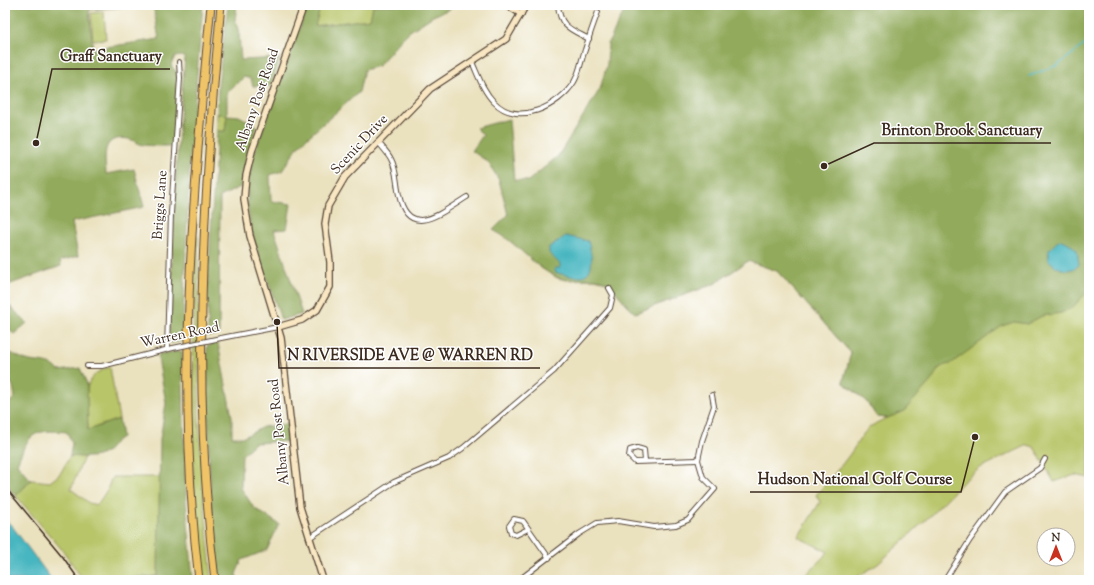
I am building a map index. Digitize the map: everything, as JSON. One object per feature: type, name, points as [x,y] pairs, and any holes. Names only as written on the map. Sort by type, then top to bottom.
[{"type":"highway","points":[[199,580],[193,528],[189,449],[189,317],[193,212],[211,5]]},
{"type":"highway","points":[[215,580],[209,531],[204,453],[202,312],[204,215],[221,5]]},
{"type":"main road","name":"Albany Post Road","points":[[304,5],[252,151],[244,190],[248,228],[278,327],[286,371],[299,501],[323,580]]},
{"type":"main road","points":[[507,5],[521,14]]},
{"type":"main road","name":"Scenic Drive","points":[[278,327],[302,320],[317,310],[330,287],[331,279],[325,224],[328,206],[345,177],[430,89],[458,69],[472,62],[506,39],[526,5]]},
{"type":"street","points":[[558,5],[561,21],[565,26],[589,39]]},
{"type":"street","points":[[472,62],[486,91],[494,102],[510,111],[528,113],[548,106],[567,92],[575,80],[598,12]]},
{"type":"street","name":"Briggs Lane","points":[[167,349],[169,255],[180,78],[179,62]]},
{"type":"street","points":[[378,142],[391,158],[396,170],[403,210],[412,219],[423,220],[436,216],[467,197]]},
{"type":"street","points":[[309,538],[394,482],[449,458],[529,394],[554,371],[610,308],[613,295],[609,288]]},
{"type":"street","name":"Warren Road","points":[[86,366],[102,366],[167,349],[278,327]]},
{"type":"street","points":[[519,580],[579,534],[597,523],[618,521],[654,527],[676,525],[688,520],[715,489],[703,477],[698,460],[702,441],[714,406],[712,395]]},
{"type":"street","points":[[945,580],[970,540],[1005,492],[1040,468],[1045,459]]},
{"type":"street","points":[[645,461],[698,460]]},
{"type":"street","points":[[528,529],[516,535],[511,533],[509,526],[512,520],[518,519],[523,521],[549,558]]},
{"type":"green space","points":[[5,5],[148,5],[89,10],[93,49],[159,39],[153,5],[203,5],[190,155],[182,341],[171,343],[169,336],[175,197],[185,58],[181,56],[175,57],[171,64],[178,73],[172,146],[143,145],[129,139],[120,139],[113,140],[109,143],[105,153],[106,174],[134,169],[144,207],[72,222],[78,256],[60,261],[61,266],[5,286]]},
{"type":"green space","points":[[228,5],[237,5],[235,20],[239,33],[241,60],[280,58],[271,86],[253,86],[251,79],[244,77],[227,92],[227,115],[217,114],[218,85]]},
{"type":"green space","points":[[308,5],[321,5],[315,26],[370,19],[373,5],[459,5],[433,16],[407,33],[378,66],[364,70],[359,92],[299,145],[282,171],[270,175],[271,201],[291,204],[287,229],[274,230],[302,314],[281,320],[253,236],[248,209],[248,187],[255,151]]},
{"type":"green space","points":[[321,5],[373,5],[371,19],[314,26]]},
{"type":"green space","points":[[627,5],[1089,5],[1089,290],[1072,308],[1061,313],[1042,316],[1027,324],[1014,322],[1002,326],[949,365],[948,364],[939,368],[931,381],[904,411],[888,418],[877,417],[867,402],[843,382],[851,353],[777,271],[748,261],[714,284],[635,313],[606,282],[594,279],[569,280],[548,273],[510,241],[493,230],[508,215],[499,180],[488,162],[472,151],[483,135],[476,128],[509,119],[514,180],[528,181],[558,156],[600,89],[607,64],[608,44]]},
{"type":"green space","points":[[1089,5],[1089,478],[1075,475],[1054,482],[1034,447],[1028,445],[980,468],[964,481],[932,514],[878,564],[852,580],[801,580],[828,552],[798,537],[820,502],[816,495],[838,470],[865,432],[873,425],[887,418],[877,417],[867,402],[843,382],[851,353],[777,271],[748,261],[714,284],[635,313],[607,282],[594,279],[566,280],[557,278],[541,268]]},
{"type":"green space","points":[[104,12],[106,39],[93,40],[91,13]]},
{"type":"green space","points":[[217,114],[227,115],[225,132],[217,131]]},
{"type":"green space","points":[[227,115],[239,116],[257,126],[246,158],[240,187],[220,197],[219,334],[208,336],[208,281],[217,131],[225,131]]},
{"type":"green space","points":[[195,236],[198,237],[199,421],[203,488],[212,580],[202,580],[196,527],[192,448]]},
{"type":"green space","points":[[5,301],[27,323],[14,334],[5,326]]},
{"type":"green space","points":[[218,343],[232,417],[232,437],[244,437],[263,427],[288,424],[290,441],[255,443],[242,455],[241,488],[254,508],[279,524],[267,550],[242,560],[236,574],[238,580],[220,580],[213,522],[209,463],[207,346]]},
{"type":"green space","points":[[182,351],[186,500],[193,580],[101,580],[158,576],[160,439],[166,403],[158,358],[159,354]]},
{"type":"green space","points":[[9,352],[30,361],[49,364],[59,371],[80,368],[87,384],[88,430],[119,419],[122,437],[106,452],[97,456],[86,457],[70,456],[72,443],[67,432],[47,431],[34,435],[29,439],[17,464],[31,480],[16,496],[5,484],[5,407],[15,397],[13,386],[5,374],[5,354]]},
{"type":"green space","points":[[110,367],[119,419],[88,430],[86,401],[89,384],[93,377],[100,371]]},
{"type":"green space","points":[[70,456],[84,457],[71,489],[89,503],[97,505],[107,490],[112,477],[160,477],[158,576],[83,580],[64,552],[16,496],[31,480],[50,482],[60,474]]},
{"type":"water","points":[[566,236],[588,241],[592,262],[590,269],[582,276],[575,277],[555,272],[555,268],[560,268],[560,264],[549,253],[549,247]]},
{"type":"water","points":[[1061,240],[1067,242],[1077,250],[1079,265],[1075,268],[1067,270],[1059,268],[1048,259],[1049,250]]},
{"type":"water","points":[[5,519],[12,526],[52,580],[5,580]]},
{"type":"waterway","points":[[1029,76],[1058,65],[1089,41]]},
{"type":"railway","points":[[5,487],[63,557],[79,580]]},
{"type":"place","name":"Graff Sanctuary","points":[[36,143]]},
{"type":"place","name":"Brinton Brook Sanctuary","points":[[824,166]]},
{"type":"place","name":"N RIVERSIDE AVE @ WARREN RD","points":[[277,322]]},
{"type":"place","name":"Hudson National Golf Course","points":[[975,437]]}]
